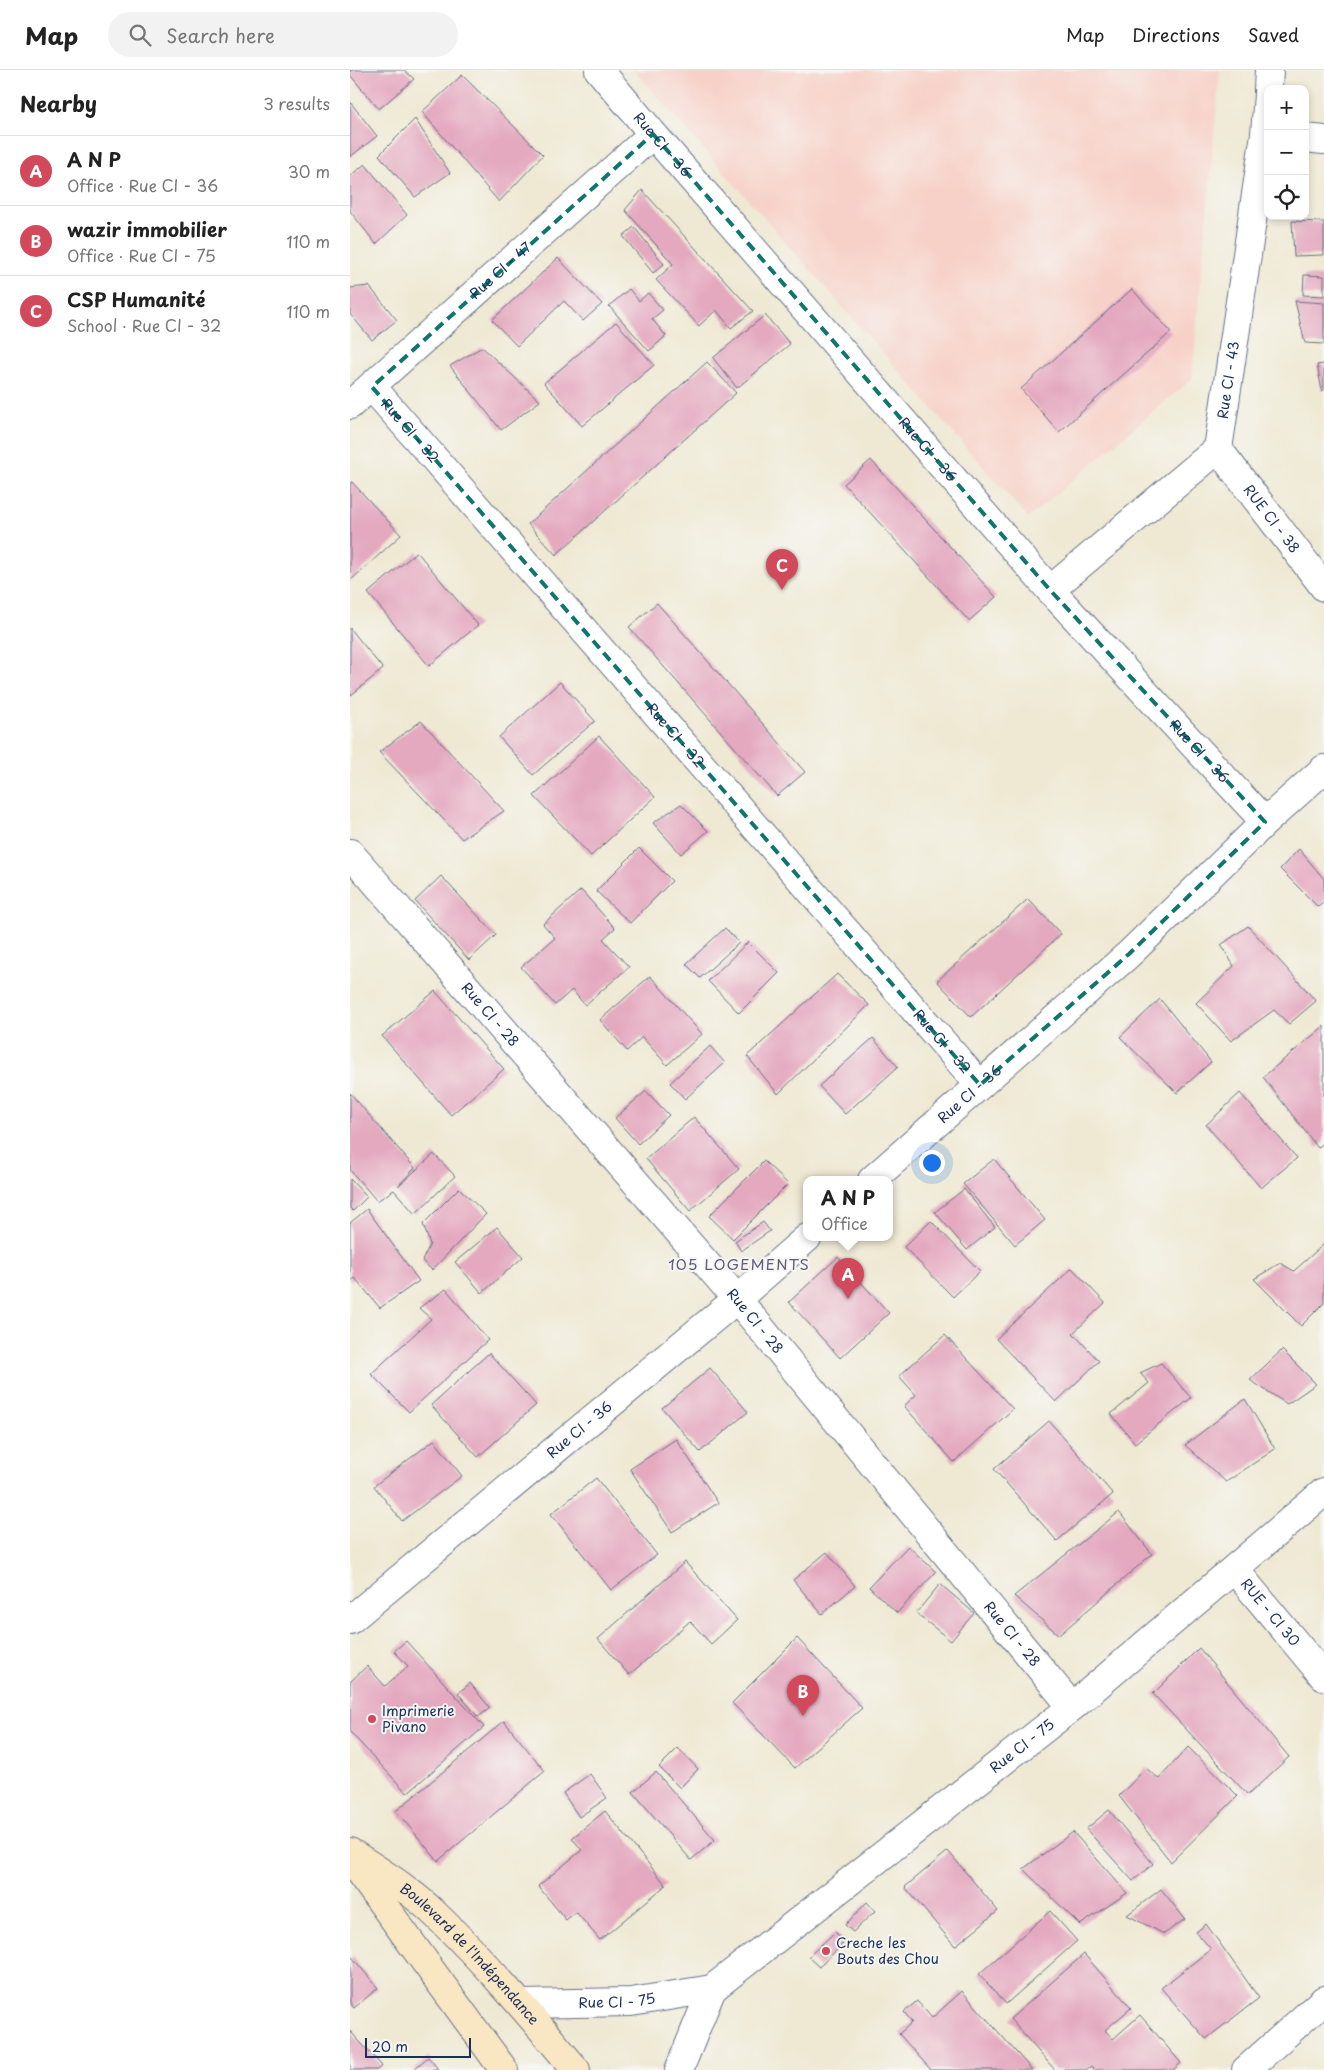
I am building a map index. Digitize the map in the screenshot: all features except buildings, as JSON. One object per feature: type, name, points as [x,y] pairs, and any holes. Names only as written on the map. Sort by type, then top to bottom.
[{"type":"main road","name":"Boulevard de l'Indépendance","points":[[350,1852],[394,1881],[435,1914],[521,2004],[576,2070]]},
{"type":"main road","name":"Boulevard de l'Indépendance","points":[[350,1858],[504,2070]]},
{"type":"street","name":"Rue CI - 36","points":[[599,70],[1050,590],[1264,822]]},
{"type":"street","points":[[1268,85],[1269,70]]},
{"type":"street","name":"Rue CI - 47","points":[[350,405],[653,134]]},
{"type":"street","points":[[1309,138],[1324,140]]},
{"type":"street","name":"Rue CI - 43","points":[[1218,449],[1264,147]]},
{"type":"street","name":"Rue CI - 32","points":[[372,387],[980,1085]]},
{"type":"street","points":[[1050,590],[1218,449]]},
{"type":"street","name":"RUE CI - 38","points":[[1218,449],[1324,587]]},
{"type":"street","name":"Rue CI - 36","points":[[877,1176],[1129,954],[1264,822],[1324,769]]},
{"type":"street","name":"Rue CI - 28","points":[[350,853],[737,1299],[1072,1707]]},
{"type":"street","name":"Rue CI - 36","points":[[350,1620],[737,1299],[804,1241]]},
{"type":"street","name":"Rue CI - 75","points":[[521,2004],[631,2002],[712,1989],[1072,1707],[1235,1570],[1324,1492]]},
{"type":"street","name":"RUE - CI 30","points":[[1235,1570],[1324,1677]]},
{"type":"street","name":"Rue CI - 75","points":[[679,2070],[712,1989]]},
{"type":"street","points":[[1246,2070],[1324,2000]]},
{"type":"highlighted area","points":[[653,134],[1050,590],[1265,822],[1129,954],[980,1085],[372,387]]},
{"type":"shaded area","points":[[634,70],[1220,70],[1192,379],[1028,518]]},
{"type":"place","name":"CSP Humanité","points":[[782,590]]},
{"type":"place","name":"A N P","points":[[848,1299]]},
{"type":"place","name":"wazir immobilier","points":[[803,1716]]},
{"type":"place","name":"Imprimerie Pivano","points":[[372,1719]]},
{"type":"place","name":"Creche les Bouts des Chou","points":[[826,1951]]},
{"type":"district","name":"105 LOGEMENTS","points":[[739,1265]]}]
